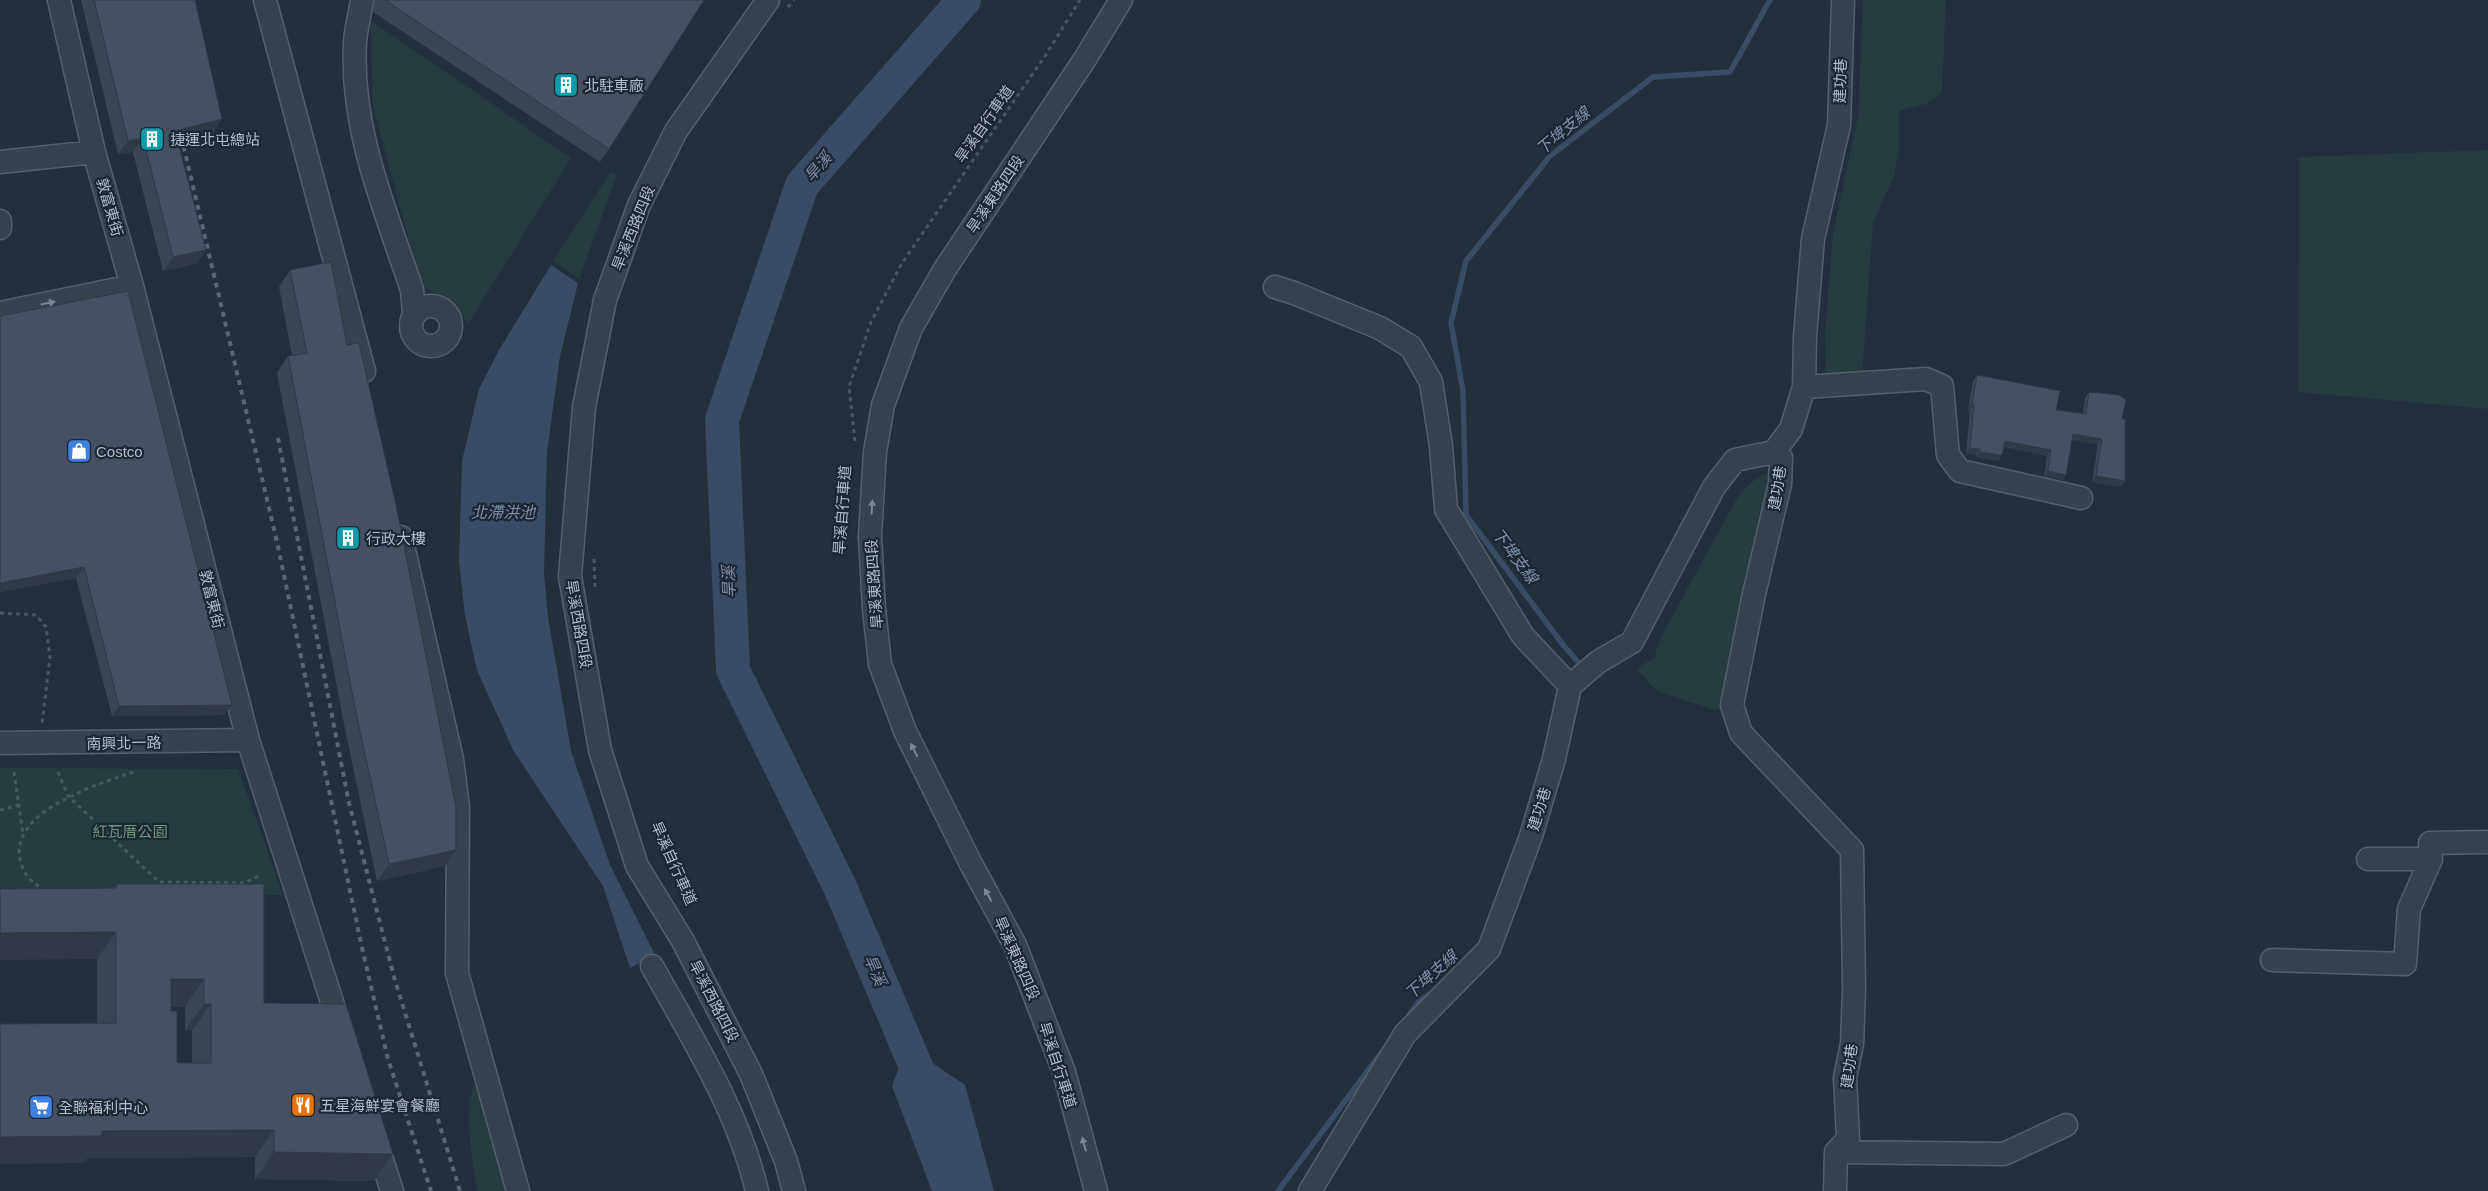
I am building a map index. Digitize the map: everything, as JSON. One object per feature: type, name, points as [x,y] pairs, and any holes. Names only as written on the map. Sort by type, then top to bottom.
[{"type":"street","name":"敦富東街","points":[[59,0],[94,152],[132,286],[248,740],[347,1050]]},
{"type":"street","points":[[265,0],[356,339],[369,396]]},
{"type":"street","points":[[362,0],[355,41],[357,104],[366,152],[412,290],[423,310]]},
{"type":"street","name":"旱溪東路四段","points":[[1096,1191],[1064,1072],[1015,945],[970,862],[905,731],[880,664],[874,609],[870,536],[876,452],[884,405],[911,328],[945,269],[1085,59],[1121,0]]},
{"type":"street","name":"建功巷","points":[[1310,1191],[1404,1034],[1489,950],[1533,828],[1554,759],[1570,686],[1598,662],[1632,642],[1714,487],[1735,460],[1774,452],[1791,428],[1804,387],[1805,336],[1813,239],[1839,125],[1843,0]]},
{"type":"street","name":"旱溪西路四段","points":[[776,7],[676,131],[639,205],[605,300],[584,407],[570,576],[600,750],[637,866],[683,941],[751,1074],[786,1162],[794,1191]]},
{"type":"street","points":[[0,162],[94,152]]},
{"type":"street","points":[[0,221],[0,228]]},
{"type":"street","points":[[0,313],[23,314],[132,286]]},
{"type":"street","points":[[1275,287],[1380,328],[1410,347],[1431,382],[1441,446],[1446,509],[1523,636],[1570,686]]},
{"type":"street","points":[[1804,387],[1926,379],[1942,386],[1948,455],[1960,471],[2081,498]]},
{"type":"street","name":"建功巷","points":[[1774,452],[1781,458],[1782,471],[1732,705],[1741,733],[1852,850],[1854,989],[1852,1044],[1845,1078],[1848,1139],[1836,1152],[1835,1191]]},
{"type":"street","points":[[398,520],[452,759],[458,807],[456,974],[518,1191]]},
{"type":"street","name":"南興北一路","points":[[0,743],[248,740]]},
{"type":"street","points":[[2272,960],[2406,964],[2409,909],[2432,859],[2430,843],[2488,842]]},
{"type":"street","points":[[2368,859],[2432,859]]},
{"type":"street","points":[[652,966],[721,1090],[752,1171],[757,1191]]},
{"type":"street","points":[[368,1116],[392,1191]]},
{"type":"street","points":[[1836,1152],[2004,1154],[2066,1125]]},
{"type":"path","points":[[776,7],[794,0]]},
{"type":"path","name":"旱溪自行車道","points":[[856,446],[850,387],[871,322],[902,263],[1045,56],[1080,0]]},
{"type":"path","points":[[594,555],[595,591]]},
{"type":"path","points":[[0,613],[36,615],[46,627],[50,657],[40,743]]},
{"type":"path","points":[[23,834],[44,813],[68,796],[136,771]]},
{"type":"path","points":[[14,772],[23,834],[20,856],[22,868],[30,879],[48,890]]},
{"type":"path","points":[[58,772],[68,796],[159,882],[244,883],[262,875]]},
{"type":"path","points":[[0,810],[19,805]]},
{"type":"green space","points":[[1863,0],[1946,0],[1942,92],[1926,104],[1899,111],[1899,150],[1894,176],[1873,223],[1862,375],[1835,383],[1826,374],[1825,334],[1833,233],[1858,116]]},
{"type":"green space","points":[[370,20],[571,158],[468,324],[452,301],[421,285],[373,106]]},
{"type":"green space","points":[[2488,150],[2488,409],[2298,392],[2299,157]]},
{"type":"green space","points":[[611,171],[617,175],[579,279],[553,261]]},
{"type":"green space","points":[[1771,472],[1735,707],[1717,710],[1656,690],[1636,669],[1654,658],[1661,637],[1737,498],[1756,479]]},
{"type":"green space","name":"紅瓦厝公園","points":[[0,768],[238,769],[283,895],[0,894]]},
{"type":"green space","points":[[475,1083],[506,1191],[478,1191],[471,1152],[469,1120],[471,1093]]},
{"type":"water","name":"北滯洪池","points":[[551,265],[578,283],[560,356],[547,452],[544,573],[548,617],[571,751],[610,865],[655,955],[630,968],[603,886],[513,750],[477,670],[465,616],[459,561],[462,461],[479,389],[499,350]]},
{"type":"water","points":[[907,1046],[965,1085],[994,1191],[932,1191],[892,1086]]},
{"type":"building","name":"捷運北屯總站","points":[[94,0],[195,0],[222,119],[175,131],[206,250],[173,257],[143,138],[128,141]]},
{"type":"building","name":"北駐車廠","points":[[385,0],[704,0],[609,149]]},
{"type":"building","points":[[331,262],[347,345],[359,343],[396,505],[456,807],[456,850],[389,864],[356,713],[288,356],[307,353],[290,270]]},
{"type":"building","name":"Costco","points":[[128,291],[232,705],[119,706],[84,567],[0,583],[0,316]]},
{"type":"building","points":[[1977,375],[2060,391],[2056,410],[2086,414],[2089,392],[2119,395],[2126,400],[2122,419],[2125,419],[2125,481],[2096,476],[2102,439],[2073,434],[2066,475],[2048,471],[2051,450],[2005,441],[2002,455],[1980,452],[1980,449],[1970,448],[1974,404],[1972,404]]},
{"type":"building","points":[[117,884],[264,884],[264,1003],[346,1004],[393,1154],[274,1152],[274,1130],[102,1131],[102,1136],[0,1137],[0,1024],[116,1023],[116,932],[0,933],[0,889],[117,888]],"holes":[[[171,979],[204,979],[204,1004],[211,1004],[211,1063],[177,1063],[177,1011],[171,1011]]]},
{"type":"waterway","name":"旱溪","points":[[925,1088],[840,887],[733,670],[722,420],[802,185],[964,0]]},
{"type":"waterway","name":"下埤支線","points":[[1576,671],[1579,663],[1564,646],[1466,515],[1463,391],[1451,323],[1466,261],[1550,156],[1653,77],[1730,72],[1770,0]]},
{"type":"waterway","name":"下埤支線","points":[[1409,1015],[1419,1001],[1434,991]]},
{"type":"waterway","name":"下埤支線","points":[[1278,1191],[1384,1049]]},
{"type":"railway","points":[[179,127],[277,542],[362,948],[388,1059],[431,1191]]},
{"type":"railway","points":[[278,438],[349,803],[394,977],[460,1191]]},
{"type":"place","name":"北駐車廠","points":[[566,85]]},
{"type":"place","name":"捷運北屯總站","points":[[152,139]]},
{"type":"place","name":"Costco","points":[[79,451]]},
{"type":"place","name":"行政大樓","points":[[348,538]]},
{"type":"place","name":"五星海鮮宴會餐廳","points":[[303,1105]]},
{"type":"place","name":"全聯福利中心","points":[[41,1107]]}]
